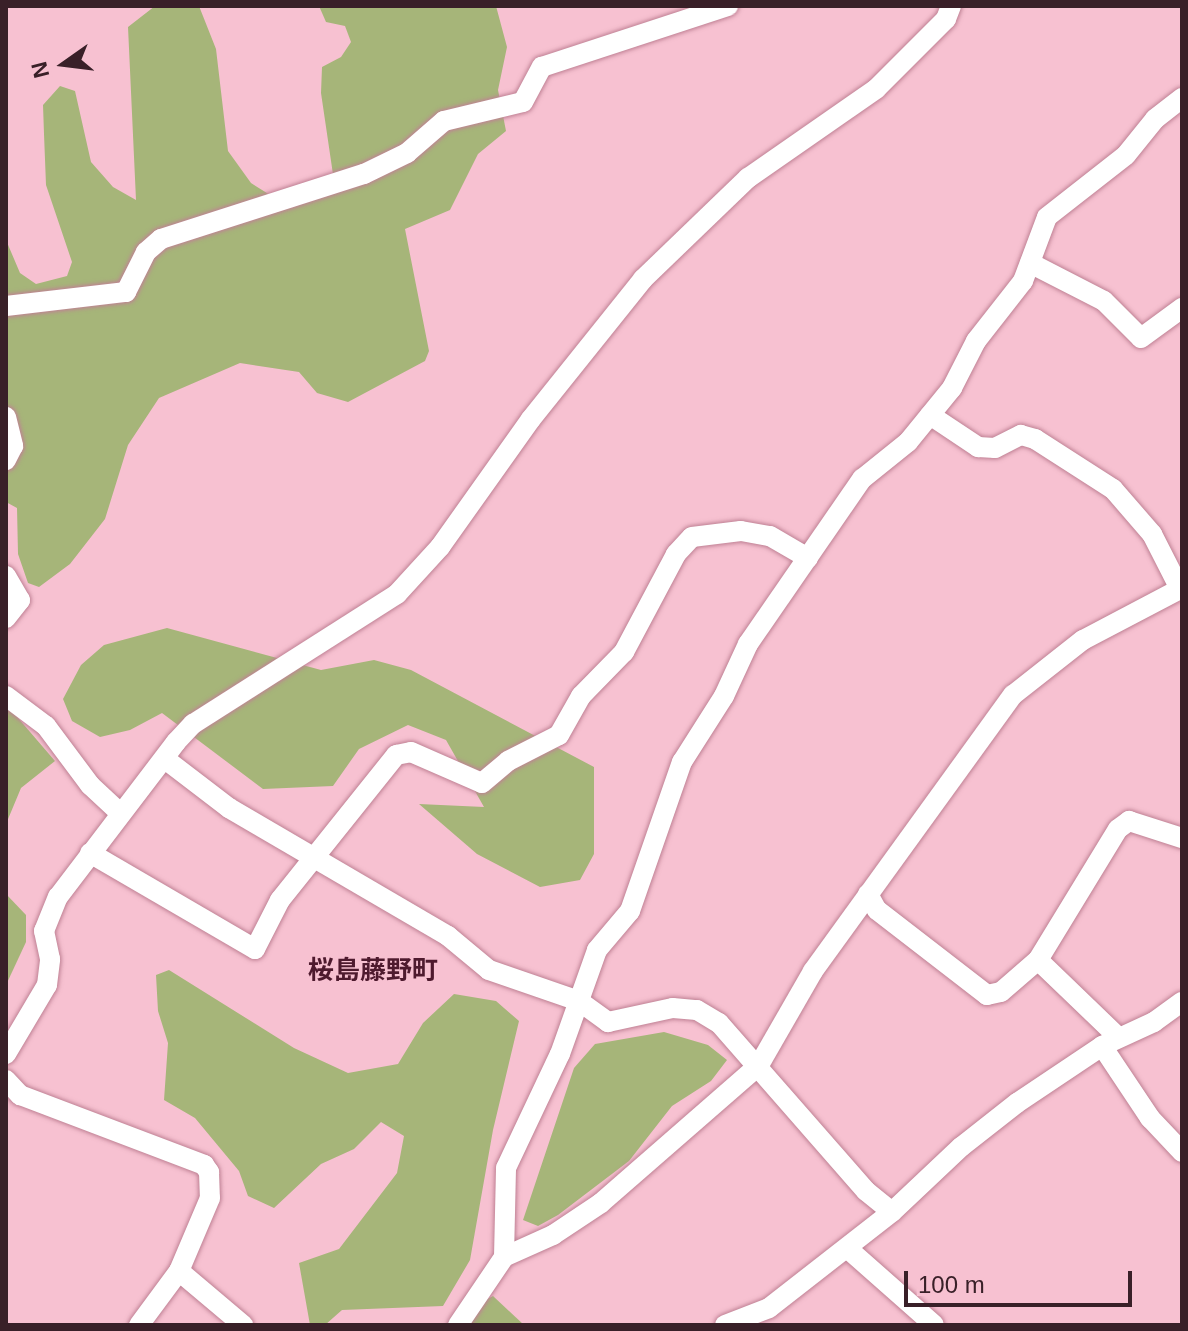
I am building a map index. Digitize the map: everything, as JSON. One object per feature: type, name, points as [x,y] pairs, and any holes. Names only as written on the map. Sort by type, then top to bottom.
[{"type":"street","points":[[6,306],[126,292],[146,252],[161,239],[364,174],[407,153],[444,121],[523,102],[542,67],[728,6]]},
{"type":"street","points":[[6,1054],[47,985],[50,959],[44,931],[58,897],[119,812],[193,724],[228,706],[397,594],[440,547],[531,419],[643,279],[748,178],[876,89],[946,19],[951,6]]},
{"type":"street","points":[[504,1257],[506,1168],[579,1001],[597,950],[630,911],[682,762],[724,696],[748,644],[862,479],[930,415],[1030,263],[1047,217],[1126,155],[1155,119],[1182,98]]},
{"type":"street","points":[[1030,263],[1104,301],[1141,338],[1182,308]]},
{"type":"street","points":[[458,1325],[504,1257],[553,1235],[601,1203],[759,1065],[813,971],[1013,695],[1083,640],[1181,589],[1152,534],[1113,489],[1035,439],[1021,435],[995,448],[978,447],[930,415]]},
{"type":"street","points":[[6,417],[13,446],[6,460]]},
{"type":"street","points":[[90,853],[255,949],[280,900],[396,755],[411,752],[482,783],[508,761],[559,735],[581,696],[624,652],[676,554],[692,537],[741,531],[770,536],[808,558]]},
{"type":"street","points":[[6,576],[20,600],[6,618]]},
{"type":"street","points":[[6,696],[46,726],[90,785],[119,812]]},
{"type":"street","points":[[165,759],[229,808],[448,936],[489,970],[579,1001],[608,1022],[673,1008],[697,1010],[719,1023],[759,1065],[866,1191],[892,1212]]},
{"type":"street","points":[[868,894],[877,910],[987,995],[1001,992],[1038,960],[1118,829],[1129,821],[1182,838]]},
{"type":"street","points":[[1038,960],[1111,1042],[1150,1118],[1182,1152]]},
{"type":"street","points":[[725,1325],[769,1308],[892,1212],[961,1147],[1111,1042],[1182,1002]]},
{"type":"street","points":[[6,1080],[20,1095],[204,1165],[210,1198],[179,1271],[139,1325]]},
{"type":"street","points":[[847,1248],[934,1325]]},
{"type":"street","points":[[179,1271],[243,1325]]},
{"type":"green space","points":[[155,6],[199,6],[216,49],[228,151],[251,183],[291,208],[335,188],[321,93],[322,67],[341,57],[351,42],[345,26],[326,22],[319,6],[496,6],[507,47],[498,90],[506,131],[478,154],[450,210],[405,229],[429,351],[425,361],[348,402],[317,393],[299,372],[240,363],[159,398],[128,445],[105,519],[70,564],[39,587],[28,583],[18,554],[17,508],[6,502],[6,240],[20,273],[36,284],[67,276],[72,262],[46,185],[44,134],[43,105],[60,86],[75,91],[91,162],[113,187],[136,200],[128,27]]},
{"type":"green space","points":[[167,628],[321,670],[374,660],[411,670],[594,767],[594,854],[580,880],[540,887],[477,854],[419,804],[484,807],[446,740],[408,725],[359,749],[333,786],[263,789],[162,713],[130,730],[100,737],[72,721],[63,699],[81,665],[104,645]]},
{"type":"green space","points":[[6,704],[55,761],[21,788],[6,824]]},
{"type":"green space","points":[[6,894],[26,915],[26,942],[6,985]]},
{"type":"green space","points":[[169,970],[294,1048],[348,1073],[398,1064],[423,1023],[454,994],[496,1001],[519,1021],[493,1130],[470,1260],[443,1306],[342,1310],[325,1325],[310,1325],[299,1263],[339,1249],[397,1173],[404,1136],[381,1122],[354,1149],[321,1164],[274,1208],[248,1196],[239,1171],[195,1118],[164,1100],[168,1043],[158,1011],[156,975]]},
{"type":"green space","points":[[664,1032],[708,1045],[727,1060],[711,1081],[672,1106],[629,1161],[558,1215],[538,1226],[523,1220],[574,1068],[595,1044]]},
{"type":"green space","points":[[493,1296],[524,1325],[467,1325],[482,1302]]},
{"type":"district","name":"桜島藤野町","points":[[373,971]]}]
